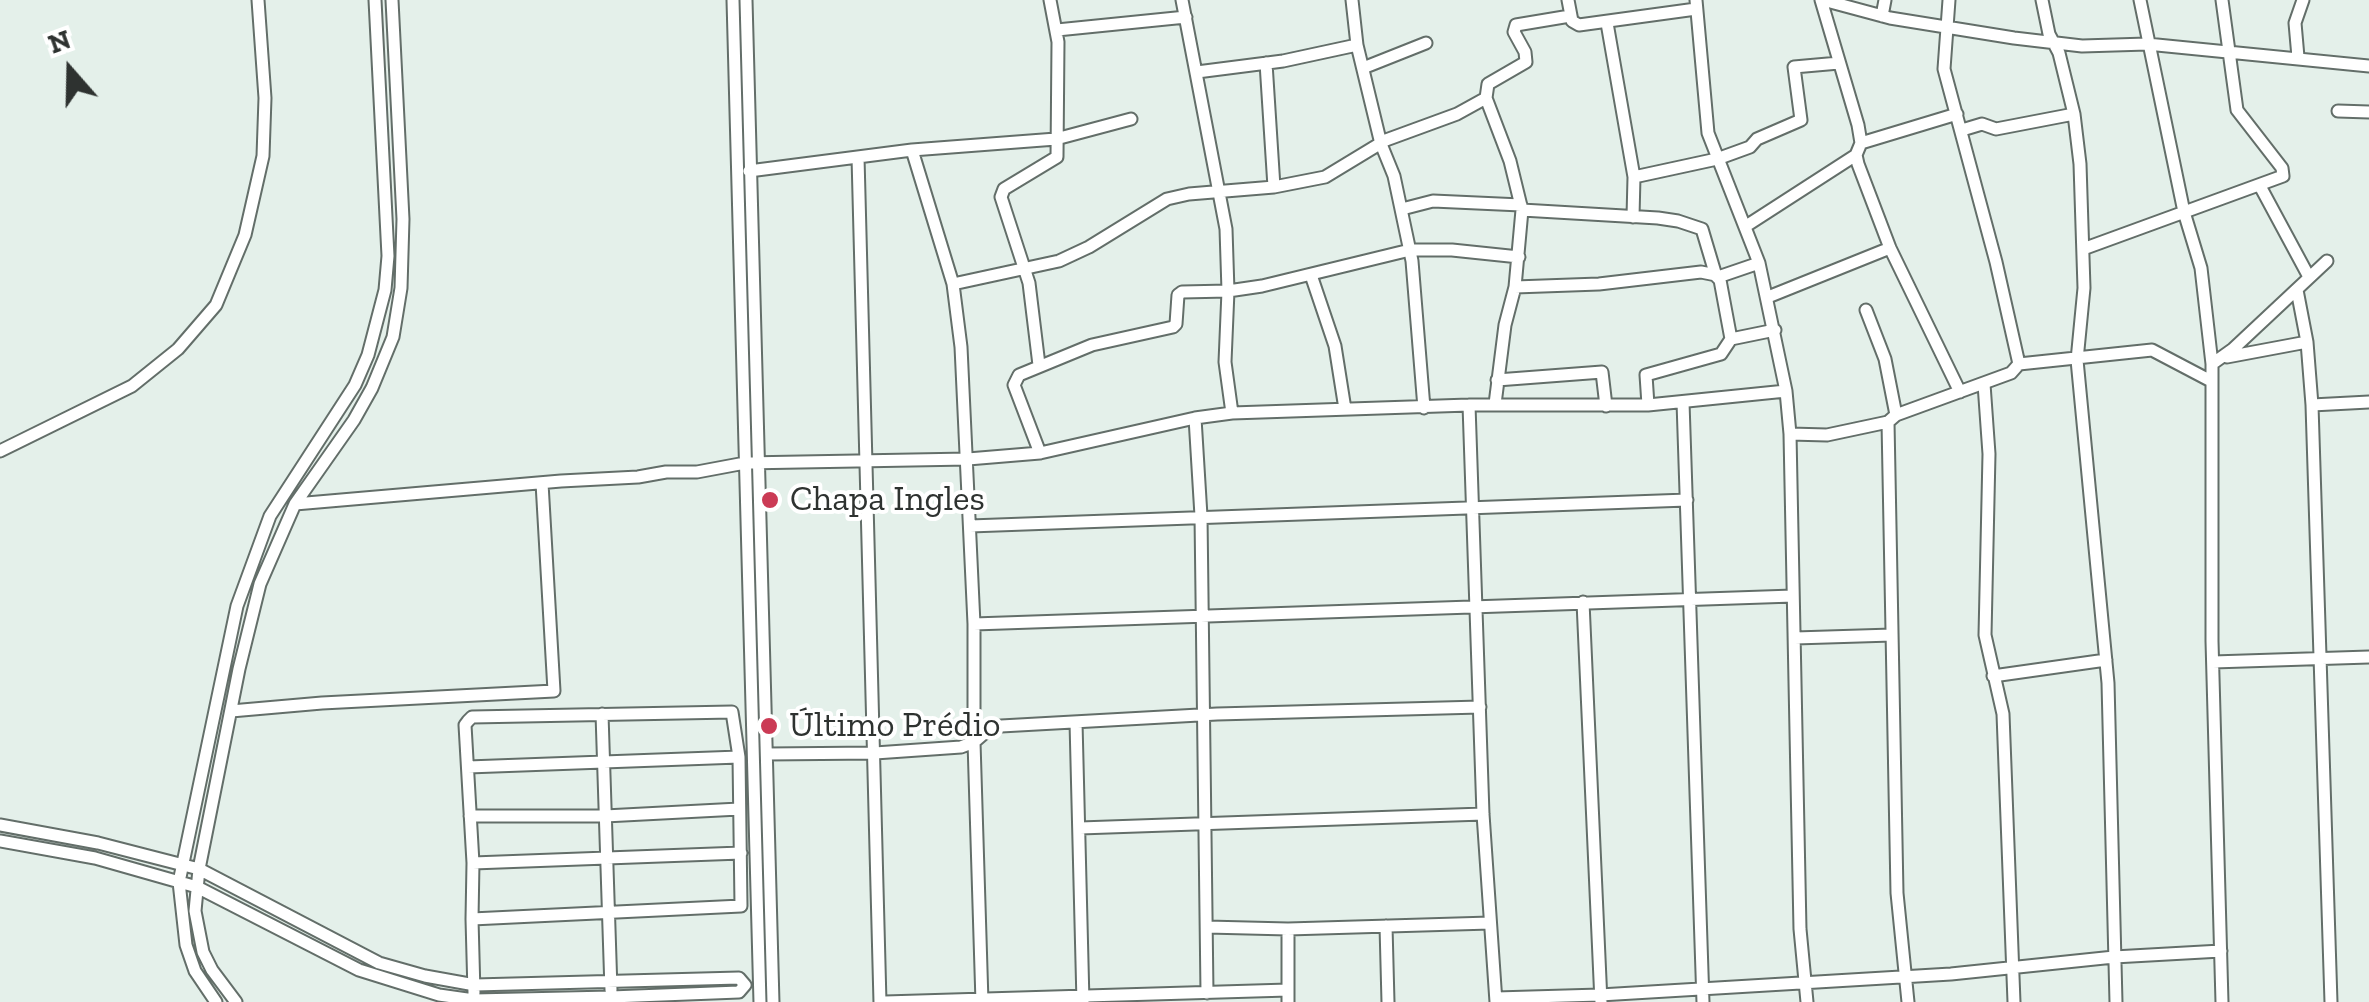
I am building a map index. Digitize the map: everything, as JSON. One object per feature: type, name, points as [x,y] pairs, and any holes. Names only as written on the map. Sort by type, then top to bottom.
[{"type":"street","points":[[0,450],[132,386],[178,349],[216,304],[246,235],[263,156],[265,98],[258,0]]},
{"type":"street","points":[[216,1002],[195,972],[186,946],[179,882],[249,568],[284,490],[355,385],[378,324],[388,256],[376,0]]},
{"type":"street","points":[[236,1002],[203,952],[195,911],[199,869],[260,584],[295,504],[363,404],[393,338],[401,288],[404,219],[392,0]]},
{"type":"street","points":[[733,0],[760,1002]]},
{"type":"street","points":[[746,0],[773,1002]]},
{"type":"street","points":[[1039,365],[1026,270],[1002,193],[1055,160],[1059,90],[1057,30],[1050,0]]},
{"type":"street","points":[[1182,0],[1226,230],[1226,362],[1232,413]]},
{"type":"street","points":[[1352,0],[1357,45],[1410,250],[1424,408]]},
{"type":"street","points":[[1568,0],[1570,16],[1579,25],[1696,4],[1704,101],[1717,159],[1746,226],[1768,297],[1790,434],[1800,930],[1808,1002]]},
{"type":"street","points":[[1822,0],[1882,16],[2014,38],[2082,46],[2147,44],[2369,66]]},
{"type":"street","points":[[1822,0],[1859,149],[1890,248],[1960,392]]},
{"type":"street","points":[[1882,16],[1884,0]]},
{"type":"street","points":[[1949,0],[1944,69],[2019,364]]},
{"type":"street","points":[[2042,0],[2050,40],[2058,53],[2074,114],[2080,164],[2084,288],[2076,360],[2106,660],[2116,1002]]},
{"type":"street","points":[[2140,0],[2184,212],[2201,268],[2217,361],[2211,380],[2213,662],[2222,1002]]},
{"type":"street","points":[[2083,249],[2282,178],[2284,173],[2237,110],[2222,0]]},
{"type":"street","points":[[2298,57],[2295,23],[2303,0]]},
{"type":"street","points":[[1057,30],[1186,16]]},
{"type":"street","points":[[1495,404],[1515,288],[1522,207],[1510,161],[1486,98],[1488,84],[1526,62],[1514,32],[1516,26],[1570,16]]},
{"type":"street","points":[[1607,23],[1634,177],[1634,217]]},
{"type":"street","points":[[1363,68],[1426,43]]},
{"type":"street","points":[[1197,72],[1357,45]]},
{"type":"street","points":[[1266,63],[1274,187]]},
{"type":"street","points":[[1634,177],[1717,159],[1750,147],[1758,138],[1801,120],[1794,66],[1839,63]]},
{"type":"street","points":[[953,284],[1026,270],[1090,247],[1168,199],[1325,177],[1381,144],[1486,98]]},
{"type":"street","points":[[2338,111],[2369,112]]},
{"type":"street","points":[[1746,226],[1859,149],[1958,114]]},
{"type":"street","points":[[1962,130],[1982,124],[1996,129],[2074,114]]},
{"type":"street","points":[[750,171],[912,150],[1056,139],[1131,119]]},
{"type":"street","points":[[912,150],[953,284],[968,459],[982,1000]]},
{"type":"street","points":[[858,156],[883,1002],[1188,998],[1208,993],[1288,996],[1288,929]]},
{"type":"street","points":[[2260,186],[2309,277]]},
{"type":"street","points":[[1402,208],[1433,201],[1678,220],[1702,230],[1724,298],[1731,340]]},
{"type":"street","points":[[1768,297],[1890,248]]},
{"type":"street","points":[[1040,452],[1014,385],[1019,375],[1092,344],[1173,327],[1178,295],[1182,292],[1228,291],[1410,250],[1519,257]]},
{"type":"street","points":[[2217,361],[2326,261]]},
{"type":"street","points":[[1515,288],[1599,284],[1702,272],[1716,276],[1759,263]]},
{"type":"street","points":[[1311,275],[1335,346],[1345,409]]},
{"type":"street","points":[[2297,290],[2307,342],[2312,405],[2331,1002]]},
{"type":"street","points":[[1866,310],[1885,359],[1892,418],[1897,893],[1908,1002]]},
{"type":"street","points":[[1648,404],[1646,374],[1721,354],[1731,340],[1775,330]]},
{"type":"street","points":[[2217,361],[2307,342]]},
{"type":"street","points":[[1790,434],[1827,435],[1892,418],[2011,373],[2019,364],[2152,350],[2211,380]]},
{"type":"street","points":[[1497,380],[1602,372],[1606,406]]},
{"type":"street","points":[[1984,384],[1989,506],[1984,544],[1984,612],[2003,714],[2014,1002]]},
{"type":"street","points":[[295,504],[697,472],[744,463],[968,459],[1040,452],[1232,413],[1469,404],[1606,406],[1786,391]]},
{"type":"street","points":[[1684,402],[1702,995]]},
{"type":"street","points":[[2312,405],[2369,402]]},
{"type":"street","points":[[1469,404],[1483,814],[1496,1000],[1702,995],[1806,981],[2221,951]]},
{"type":"street","points":[[1195,418],[1201,516],[1208,993]]},
{"type":"street","points":[[231,711],[322,702],[554,691],[542,482]]},
{"type":"street","points":[[970,526],[1687,500]]},
{"type":"street","points":[[974,624],[1793,596]]},
{"type":"street","points":[[1584,602],[1600,999]]},
{"type":"street","points":[[1795,638],[1892,635]]},
{"type":"street","points":[[2213,662],[2369,657]]},
{"type":"street","points":[[1993,676],[2106,660]]},
{"type":"street","points":[[766,754],[961,747],[1001,726],[1480,707]]},
{"type":"street","points":[[472,919],[737,908],[742,903],[736,717],[732,712],[472,717],[465,725],[473,863],[472,919],[474,1001]]},
{"type":"street","points":[[602,714],[611,994]]},
{"type":"street","points":[[1076,722],[1083,999]]},
{"type":"street","points":[[468,767],[739,757]]},
{"type":"street","points":[[470,816],[606,816],[739,809]]},
{"type":"street","points":[[1080,828],[1483,814]]},
{"type":"street","points":[[0,825],[98,842],[199,869],[379,962],[425,976],[474,986],[611,994],[738,978],[745,985],[738,992],[474,1001],[422,991],[359,970],[197,887],[95,858],[0,840]]},
{"type":"street","points":[[473,863],[741,853]]},
{"type":"street","points":[[1207,926],[1288,929],[1490,923]]},
{"type":"street","points":[[1386,926],[1388,1002]]},
{"type":"place","name":"Chapa Ingles","points":[[770,500]]},
{"type":"place","name":"Último Prédio","points":[[769,726]]}]
